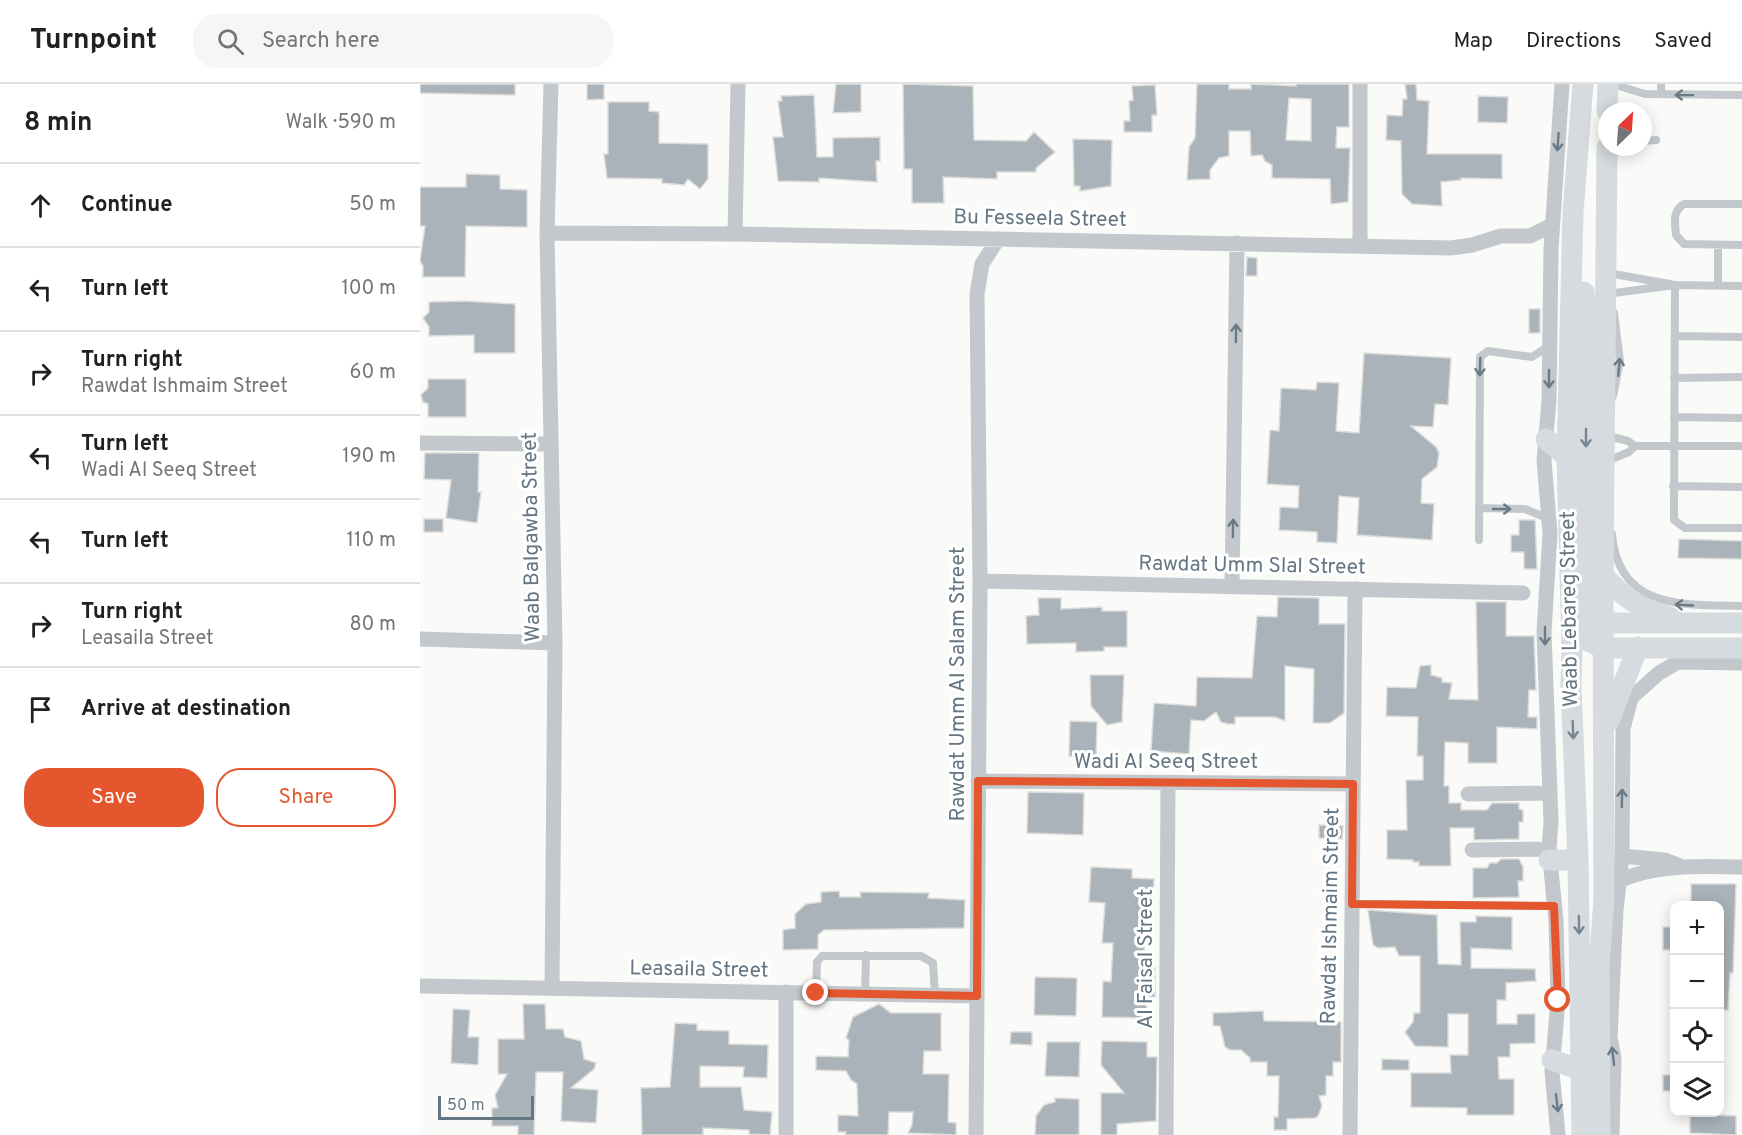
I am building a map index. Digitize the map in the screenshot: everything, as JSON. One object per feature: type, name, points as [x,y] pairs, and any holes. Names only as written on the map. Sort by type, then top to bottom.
[{"type":"street","name":"Waab Balgawba Street","points":[[552,84],[547,233],[555,643],[552,988]]},
{"type":"street","points":[[735,234],[738,84]]},
{"type":"street","points":[[1360,84],[1360,246]]},
{"type":"street","points":[[1558,1135],[1552,1060],[1558,1000],[1554,906],[1549,855],[1545,604],[1549,520],[1544,468],[1550,345],[1552,225],[1562,84]]},
{"type":"street","name":"Waab Lebareg Street","points":[[1582,1135],[1598,1076],[1578,860],[1567,457],[1573,212],[1583,84]]},
{"type":"street","points":[[1611,102],[1616,85]]},
{"type":"street","name":"Waab Lebareg Street","points":[[1600,1135],[1598,1076],[1604,827],[1603,575],[1613,156]]},
{"type":"street","points":[[1573,212],[1582,258],[1587,345],[1584,636],[1592,645],[1603,648],[1742,648]]},
{"type":"street","name":"Bu Fesseela Street","points":[[547,233],[735,234],[1462,247],[1501,236],[1530,236],[1552,225]]},
{"type":"street","points":[[1530,236],[1551,249]]},
{"type":"street","name":"Rawdat Umm Al Salam Street","points":[[976,1135],[980,581],[977,284],[986,255],[998,239]]},
{"type":"street","points":[[1232,587],[1237,243]]},
{"type":"street","points":[[1546,439],[1567,457]]},
{"type":"street","points":[[420,443],[551,444]]},
{"type":"street","points":[[1603,575],[1624,598],[1645,609],[1694,622]]},
{"type":"street","name":"Rawdat Umm Slal Street","points":[[980,581],[1523,593]]},
{"type":"street","points":[[1523,593],[1547,584]]},
{"type":"street","name":"Rawdat Ishmaim Street","points":[[1350,1135],[1355,589]]},
{"type":"street","points":[[1523,593],[1545,604]]},
{"type":"street","points":[[1604,827],[1593,750],[1594,687],[1592,675],[1572,660],[1584,636],[1595,625],[1603,623],[1742,622]]},
{"type":"street","points":[[420,639],[555,643]]},
{"type":"street","points":[[1603,745],[1612,709],[1638,647]]},
{"type":"street","points":[[1598,1076],[1614,1058],[1610,1037],[1622,856],[1623,729],[1631,698],[1659,673],[1678,662],[1742,663]]},
{"type":"street","name":"Wadi Al Seeq Street","points":[[978,781],[1353,784]]},
{"type":"street","name":"Al Faisal Street","points":[[1166,1135],[1168,783]]},
{"type":"street","points":[[1468,794],[1549,793]]},
{"type":"street","points":[[1472,850],[1549,855],[1578,860]]},
{"type":"street","points":[[1622,856],[1665,860],[1680,866]]},
{"type":"street","points":[[1619,881],[1638,874],[1680,866],[1742,867]]},
{"type":"street","name":"Leasaila Street","points":[[420,986],[977,996]]},
{"type":"street","points":[[786,992],[786,1135]]},
{"type":"street","points":[[1552,1060],[1598,1076]]},
{"type":"street","points":[[1598,1076],[1612,1135]]},
{"type":"lane","points":[[1661,84],[1661,94]]},
{"type":"lane","points":[[1616,102],[1616,85],[1638,93],[1742,95]]},
{"type":"lane","points":[[1652,140],[1656,140]]},
{"type":"lane","points":[[1613,156],[1614,293],[1620,361],[1613,397],[1612,538],[1620,564],[1633,583],[1651,597],[1673,604],[1742,606]]},
{"type":"lane","points":[[1742,204],[1684,204],[1676,211],[1676,235],[1680,242],[1742,245]]},
{"type":"lane","points":[[1718,245],[1718,286]]},
{"type":"lane","points":[[1614,274],[1663,289],[1675,285],[1742,286]]},
{"type":"lane","points":[[1614,293],[1643,284]]},
{"type":"lane","points":[[1675,285],[1674,520],[1680,527],[1742,528]]},
{"type":"lane","points":[[1675,336],[1742,337]]},
{"type":"lane","points":[[1479,540],[1480,357],[1488,351],[1532,357],[1550,345]]},
{"type":"lane","points":[[1674,378],[1742,377]]},
{"type":"lane","points":[[1674,417],[1742,418]]},
{"type":"lane","points":[[1612,437],[1628,441],[1635,446],[1742,446]]},
{"type":"lane","points":[[1612,459],[1629,452],[1635,446]]},
{"type":"lane","points":[[1674,486],[1742,487]]},
{"type":"lane","points":[[1479,508],[1532,510],[1549,520]]},
{"type":"lane","points":[[1352,904],[1554,906]]},
{"type":"lane","points":[[865,994],[866,955]]},
{"type":"lane","points":[[816,993],[817,962],[822,956],[866,955],[930,958],[934,968],[935,995]]},
{"type":"building","points":[[420,84],[515,84],[515,95],[420,93]]},
{"type":"building","points":[[587,84],[604,84],[604,99],[587,100]]},
{"type":"building","points":[[836,84],[861,84],[861,112],[833,113]]},
{"type":"building","points":[[903,84],[973,86],[974,140],[1026,141],[1034,132],[1055,152],[1036,168],[1036,172],[997,172],[997,179],[943,177],[944,203],[912,203],[912,169],[904,169]]},
{"type":"building","points":[[1197,84],[1229,84],[1229,89],[1251,89],[1251,84],[1296,86],[1296,84],[1349,84],[1349,127],[1337,127],[1336,148],[1350,148],[1348,202],[1331,204],[1330,179],[1272,178],[1272,165],[1265,161],[1262,155],[1251,156],[1250,131],[1229,131],[1229,156],[1219,158],[1210,170],[1210,179],[1187,180],[1189,147],[1195,138]],"holes":[[[1289,98],[1311,99],[1311,141],[1286,140]]]},
{"type":"building","points":[[1405,84],[1416,84],[1417,100],[1429,101],[1427,154],[1502,154],[1502,179],[1461,178],[1461,180],[1441,182],[1442,206],[1412,204],[1402,194],[1401,141],[1386,140],[1387,115],[1402,116],[1403,99],[1407,99]]},
{"type":"building","points":[[1155,85],[1157,115],[1152,115],[1152,132],[1124,132],[1124,121],[1130,121],[1129,101],[1133,100],[1132,86]]},
{"type":"building","points":[[814,95],[817,157],[833,157],[833,138],[880,137],[880,161],[876,161],[877,182],[819,178],[819,182],[778,181],[773,137],[783,137],[778,101],[782,101],[781,96]]},
{"type":"building","points":[[1478,96],[1508,97],[1507,123],[1478,122]]},
{"type":"building","points":[[608,102],[649,102],[649,111],[659,112],[659,143],[708,144],[708,179],[700,189],[688,179],[684,185],[662,183],[662,179],[607,178],[604,154],[608,154]]},
{"type":"building","points":[[1073,139],[1112,140],[1111,186],[1080,191],[1080,186],[1074,186]]},
{"type":"building","points":[[466,174],[500,175],[500,189],[527,190],[527,227],[466,226],[465,277],[423,277],[423,266],[420,261],[425,226],[420,226],[420,187],[466,187]]},
{"type":"building","points":[[1247,257],[1257,258],[1257,276],[1246,276]]},
{"type":"building","points":[[464,301],[515,304],[515,353],[474,353],[474,335],[429,336],[429,327],[423,318],[429,312],[429,302]]},
{"type":"building","points":[[1529,309],[1540,309],[1540,333],[1529,333]]},
{"type":"building","points":[[1364,353],[1451,358],[1448,405],[1435,404],[1433,427],[1411,426],[1436,447],[1439,453],[1437,467],[1422,479],[1421,503],[1434,504],[1432,540],[1357,535],[1359,498],[1339,496],[1337,543],[1317,542],[1317,532],[1279,530],[1280,507],[1298,508],[1299,486],[1267,484],[1270,430],[1279,431],[1281,388],[1316,390],[1317,382],[1339,383],[1336,431],[1359,433]]},
{"type":"building","points":[[428,379],[466,379],[466,417],[428,417],[428,404],[423,402],[421,395],[428,388]]},
{"type":"building","points":[[425,453],[479,453],[478,492],[481,492],[477,523],[446,518],[451,480],[424,479]]},
{"type":"building","points":[[424,519],[443,519],[443,532],[424,532]]},
{"type":"building","points":[[1519,520],[1535,520],[1537,569],[1524,569],[1524,552],[1511,552],[1511,535],[1519,535]]},
{"type":"building","points":[[1679,539],[1742,541],[1742,559],[1678,558]]},
{"type":"building","points":[[1278,597],[1319,598],[1319,624],[1345,624],[1344,713],[1330,723],[1313,723],[1314,669],[1285,666],[1285,721],[1275,717],[1235,717],[1235,724],[1228,724],[1221,722],[1216,712],[1204,721],[1191,720],[1189,754],[1151,751],[1154,703],[1196,706],[1197,677],[1252,678],[1257,616],[1277,617]]},
{"type":"building","points":[[1038,598],[1061,598],[1061,609],[1102,607],[1102,611],[1127,611],[1127,647],[1104,647],[1104,651],[1076,652],[1076,643],[1027,644],[1026,616],[1039,615]]},
{"type":"building","points":[[1476,602],[1506,602],[1506,636],[1534,636],[1536,690],[1529,690],[1528,717],[1537,717],[1537,729],[1497,727],[1497,763],[1468,763],[1468,743],[1445,742],[1444,786],[1449,786],[1449,803],[1461,803],[1461,810],[1487,810],[1492,803],[1519,803],[1519,809],[1523,810],[1523,822],[1519,822],[1519,839],[1474,840],[1474,828],[1450,828],[1451,866],[1419,866],[1419,862],[1413,862],[1413,860],[1387,859],[1387,830],[1407,830],[1406,780],[1423,780],[1423,756],[1417,756],[1418,717],[1386,716],[1387,687],[1416,688],[1420,666],[1431,665],[1431,675],[1442,678],[1442,682],[1452,683],[1449,699],[1478,700]]},
{"type":"building","points":[[1090,675],[1124,675],[1122,722],[1107,725],[1091,706]]},
{"type":"building","points":[[1070,721],[1097,722],[1096,757],[1069,756]]},
{"type":"building","points":[[1028,792],[1084,793],[1083,835],[1027,833]]},
{"type":"building","points":[[1319,825],[1343,826],[1342,839],[1319,838]]},
{"type":"building","points":[[1501,859],[1519,859],[1523,867],[1523,881],[1518,881],[1519,897],[1473,898],[1473,868],[1487,868],[1490,863],[1497,863]]},
{"type":"building","points":[[1091,867],[1132,869],[1132,878],[1154,879],[1152,908],[1147,908],[1144,953],[1151,953],[1150,968],[1155,968],[1155,997],[1146,997],[1147,1018],[1102,1017],[1103,981],[1111,982],[1113,943],[1102,943],[1105,903],[1089,902]]},
{"type":"building","points":[[1691,884],[1736,884],[1733,973],[1730,973],[1728,1010],[1724,1010],[1724,901],[1691,901]]},
{"type":"building","points":[[839,891],[840,897],[861,897],[860,892],[929,893],[928,898],[965,900],[964,928],[824,930],[818,935],[818,949],[783,950],[783,930],[795,928],[795,914],[806,904],[821,902],[821,892]]},
{"type":"building","points":[[1368,910],[1437,915],[1438,964],[1461,965],[1460,922],[1476,922],[1476,916],[1512,917],[1512,950],[1471,948],[1471,968],[1535,969],[1536,981],[1506,983],[1506,1000],[1497,1000],[1497,1024],[1517,1024],[1517,1014],[1535,1014],[1535,1043],[1510,1044],[1510,1057],[1498,1057],[1499,1079],[1514,1079],[1514,1115],[1467,1115],[1467,1108],[1411,1107],[1411,1073],[1451,1073],[1450,1055],[1468,1055],[1468,1014],[1448,1014],[1448,1047],[1415,1046],[1405,1032],[1413,1022],[1414,1013],[1420,1013],[1420,956],[1399,956],[1395,947],[1378,948],[1373,945]]},
{"type":"building","points":[[1663,927],[1670,927],[1670,950],[1663,950]]},
{"type":"building","points":[[1035,977],[1077,978],[1076,1016],[1034,1015]]},
{"type":"building","points":[[523,1004],[545,1004],[546,1029],[563,1029],[565,1037],[581,1041],[584,1059],[596,1063],[594,1069],[571,1088],[598,1090],[596,1123],[561,1121],[563,1072],[536,1072],[534,1135],[518,1135],[518,1126],[492,1126],[492,1108],[498,1108],[495,1095],[507,1074],[498,1074],[498,1039],[524,1039]]},
{"type":"building","points":[[879,1004],[891,1013],[941,1013],[941,1051],[924,1051],[923,1074],[949,1074],[948,1122],[956,1123],[956,1135],[908,1133],[912,1125],[913,1112],[889,1112],[888,1135],[845,1135],[846,1132],[838,1132],[838,1115],[858,1116],[857,1084],[851,1080],[846,1071],[816,1070],[816,1056],[848,1057],[849,1040],[846,1038],[853,1017]]},
{"type":"building","points":[[453,1009],[470,1010],[468,1037],[479,1037],[478,1065],[451,1063]]},
{"type":"building","points":[[1263,1011],[1264,1021],[1341,1022],[1341,1062],[1333,1062],[1333,1076],[1326,1076],[1326,1095],[1319,1096],[1322,1106],[1318,1116],[1287,1119],[1287,1130],[1274,1130],[1274,1117],[1278,1117],[1279,1076],[1267,1076],[1267,1062],[1250,1062],[1250,1058],[1241,1050],[1230,1050],[1225,1047],[1220,1026],[1213,1026],[1213,1013]]},
{"type":"building","points":[[675,1023],[697,1024],[697,1030],[729,1031],[729,1044],[768,1045],[767,1078],[743,1077],[744,1067],[700,1066],[700,1087],[741,1087],[744,1110],[772,1112],[770,1135],[749,1134],[749,1130],[703,1128],[703,1135],[642,1135],[641,1088],[670,1087]]},
{"type":"building","points":[[1011,1032],[1032,1032],[1032,1045],[1010,1044]]},
{"type":"building","points":[[1102,1041],[1147,1042],[1147,1057],[1157,1057],[1156,1121],[1117,1124],[1117,1135],[1101,1135],[1101,1093],[1124,1093],[1101,1065]]},
{"type":"building","points":[[1047,1042],[1080,1042],[1079,1077],[1045,1076]]},
{"type":"building","points":[[1382,1059],[1409,1060],[1409,1070],[1382,1070]]},
{"type":"building","points":[[1663,1075],[1670,1075],[1670,1091],[1663,1091]]},
{"type":"building","points":[[1055,1098],[1079,1099],[1079,1135],[1035,1135],[1036,1116],[1044,1105],[1055,1102]]},
{"type":"building","points":[[1736,1116],[1736,1135],[1690,1133],[1690,1117]]},
{"type":"route","points":[[816,993],[977,996],[978,781],[1353,784],[1352,904],[1554,906],[1558,1000]]}]
